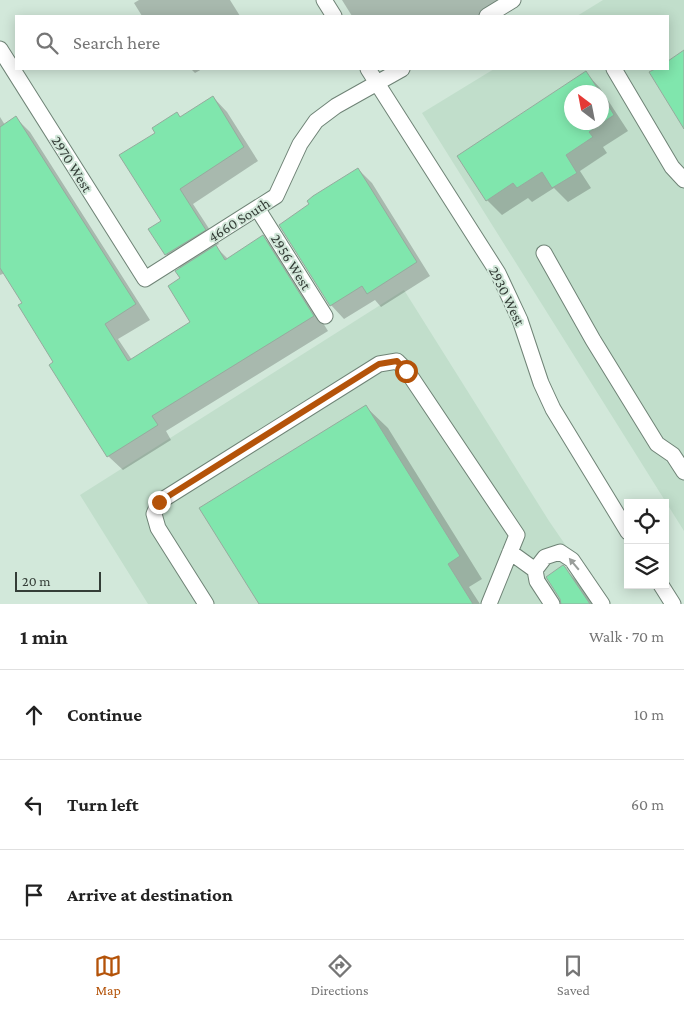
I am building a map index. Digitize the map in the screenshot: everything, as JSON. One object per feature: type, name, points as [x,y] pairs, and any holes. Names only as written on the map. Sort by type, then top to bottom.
[{"type":"lane","points":[[324,0],[333,15]]},
{"type":"lane","points":[[489,15],[512,0]]},
{"type":"lane","name":"2970 West","points":[[0,49],[144,279]]},
{"type":"lane","name":"2930 West","points":[[369,70],[498,273],[520,320],[541,384],[553,409],[624,525]]},
{"type":"lane","name":"4660 South","points":[[144,279],[276,196],[300,144],[316,121],[336,106],[400,70]]},
{"type":"lane","points":[[615,70],[672,167],[684,180]]},
{"type":"lane","name":"2956 West","points":[[257,208],[324,316]]},
{"type":"lane","points":[[544,253],[593,340],[657,444],[673,455],[684,472]]},
{"type":"lane","points":[[206,604],[158,528],[154,514],[159,502],[379,364],[397,361],[406,371],[516,535],[489,604]]},
{"type":"lane","points":[[510,552],[535,570],[537,581],[552,604]]},
{"type":"lane","points":[[535,570],[544,557],[560,552],[572,560],[602,604]]},
{"type":"lane","points":[[664,589],[673,604]]},
{"type":"shaded area","points":[[603,0],[684,0],[684,531],[669,507],[669,499],[664,499],[422,113],[492,70],[669,70],[669,15],[579,15]]},
{"type":"shaded area","points":[[404,290],[549,521],[606,604],[148,604],[80,495]]},
{"type":"building","points":[[684,50],[684,129],[649,72],[653,70],[669,70],[669,60]]},
{"type":"building","points":[[586,71],[595,85],[565,85]]},
{"type":"building","points":[[564,85],[564,130],[592,130],[589,132],[593,137],[566,155],[577,173],[552,188],[542,172],[517,188],[513,183],[486,201],[457,156]]},
{"type":"building","points":[[213,96],[244,147],[180,189],[206,230],[165,255],[148,229],[161,221],[119,155],[155,133],[152,128],[177,112],[180,117]]},
{"type":"building","points":[[609,107],[614,115],[609,118]]},
{"type":"building","points":[[16,116],[136,304],[105,324],[128,361],[190,322],[168,286],[180,278],[175,271],[216,245],[225,260],[263,235],[314,316],[152,416],[158,425],[107,457],[49,365],[53,362],[18,305],[22,303],[0,268],[0,127]]},
{"type":"building","points":[[358,168],[417,262],[367,294],[362,286],[330,306],[279,225],[309,204],[307,201],[313,196]]},
{"type":"building","points":[[366,405],[460,556],[448,564],[473,604],[259,604],[199,508]]},
{"type":"building","points":[[563,565],[590,604],[561,604],[560,599],[546,577]]},
{"type":"route","points":[[159,502],[379,364],[397,361],[406,371]]}]
